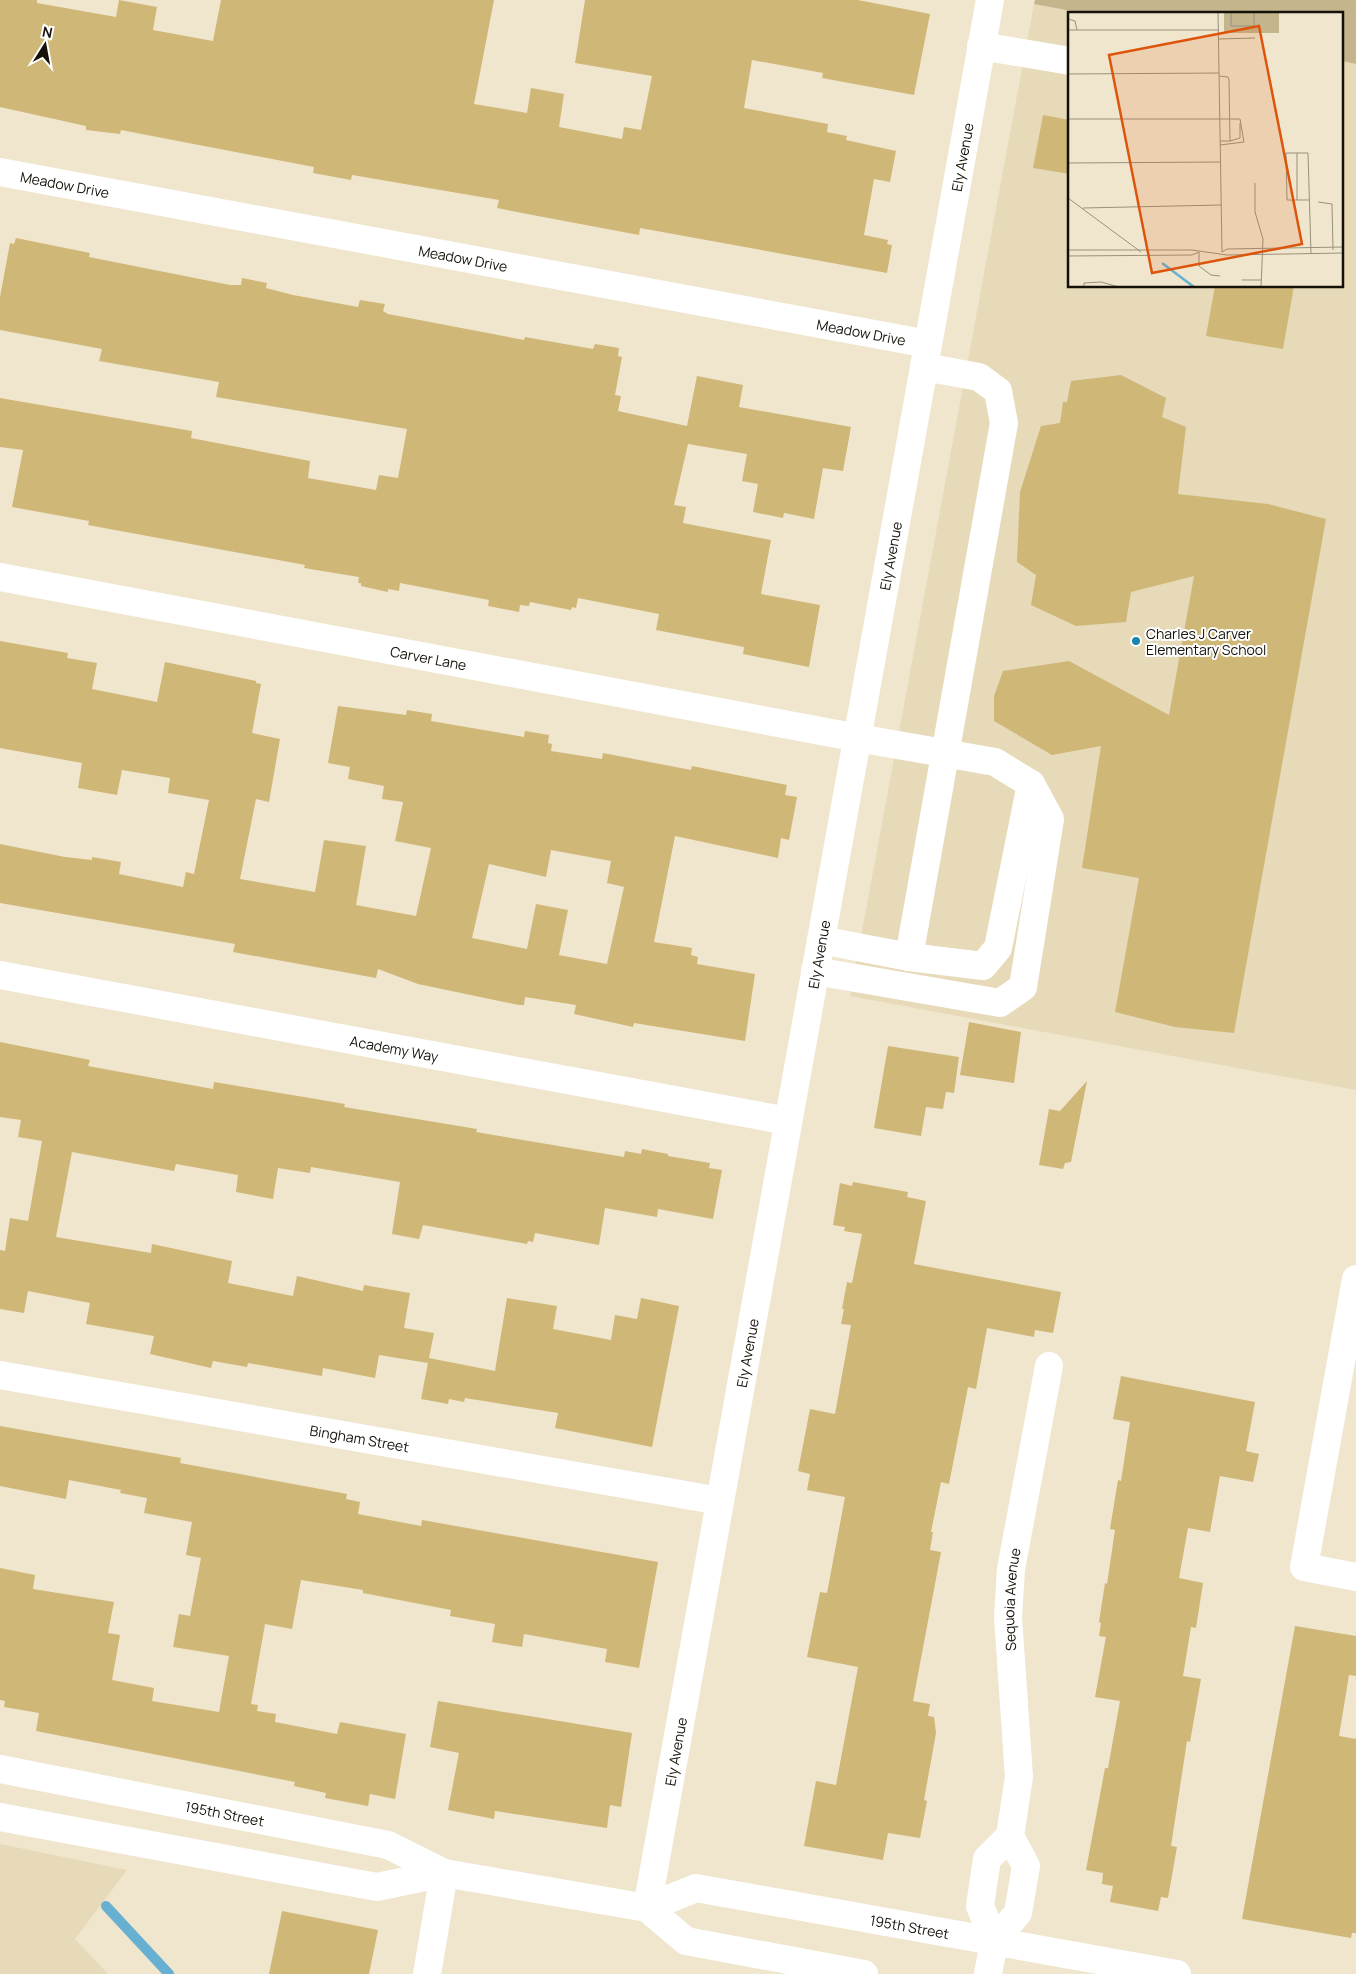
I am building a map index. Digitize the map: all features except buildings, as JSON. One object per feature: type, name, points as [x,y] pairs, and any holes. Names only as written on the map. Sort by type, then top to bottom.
[{"type":"street","name":"Ely Avenue","points":[[647,1908],[990,0]]},
{"type":"street","points":[[982,46],[1068,61]]},
{"type":"street","name":"Meadow Drive","points":[[0,172],[926,356],[979,377],[998,391],[1004,423],[909,957]]},
{"type":"street","name":"Carver Lane","points":[[0,577],[858,738],[945,751],[995,762],[1031,784]]},
{"type":"street","points":[[820,940],[909,957],[983,966],[998,948],[1031,784]]},
{"type":"street","points":[[816,971],[1000,1003],[1023,987],[1050,819],[1031,784]]},
{"type":"street","name":"Academy Way","points":[[0,975],[788,1121]]},
{"type":"street","points":[[1356,1279],[1304,1567],[1356,1577]]},
{"type":"street","name":"Sequoia Avenue","points":[[1010,1836],[1019,1777],[1008,1617],[1011,1569],[1049,1366]]},
{"type":"street","name":"Bingham Street","points":[[0,1375],[720,1501]]},
{"type":"street","name":"195th Street","points":[[0,1769],[388,1845],[444,1873],[647,1908],[696,1888],[1177,1974]]},
{"type":"street","name":"195th Street","points":[[0,1817],[376,1887],[444,1873]]},
{"type":"street","points":[[988,1974],[994,1941],[1018,1913],[1026,1866],[1010,1836],[987,1859],[980,1906],[994,1941]]},
{"type":"street","points":[[426,1974],[444,1873]]},
{"type":"street","points":[[647,1908],[686,1942],[864,1974]]},
{"type":"shaded area","points":[[1035,0],[1356,0],[1356,64],[1344,61],[1344,12],[1076,12],[1034,4]]},
{"type":"shaded area","name":"Charles J Carver Elementary School","points":[[1034,4],[1076,12],[1068,12],[1068,288],[1344,288],[1344,61],[1356,64],[1356,1090],[850,996]]},
{"type":"shaded area","points":[[0,1844],[127,1870],[75,1939],[108,1974],[0,1974]]},
{"type":"waterway","points":[[106,1906],[169,1974]]},
{"type":"place","name":"Charles J Carver Elementary School","points":[[1136,641]]}]
